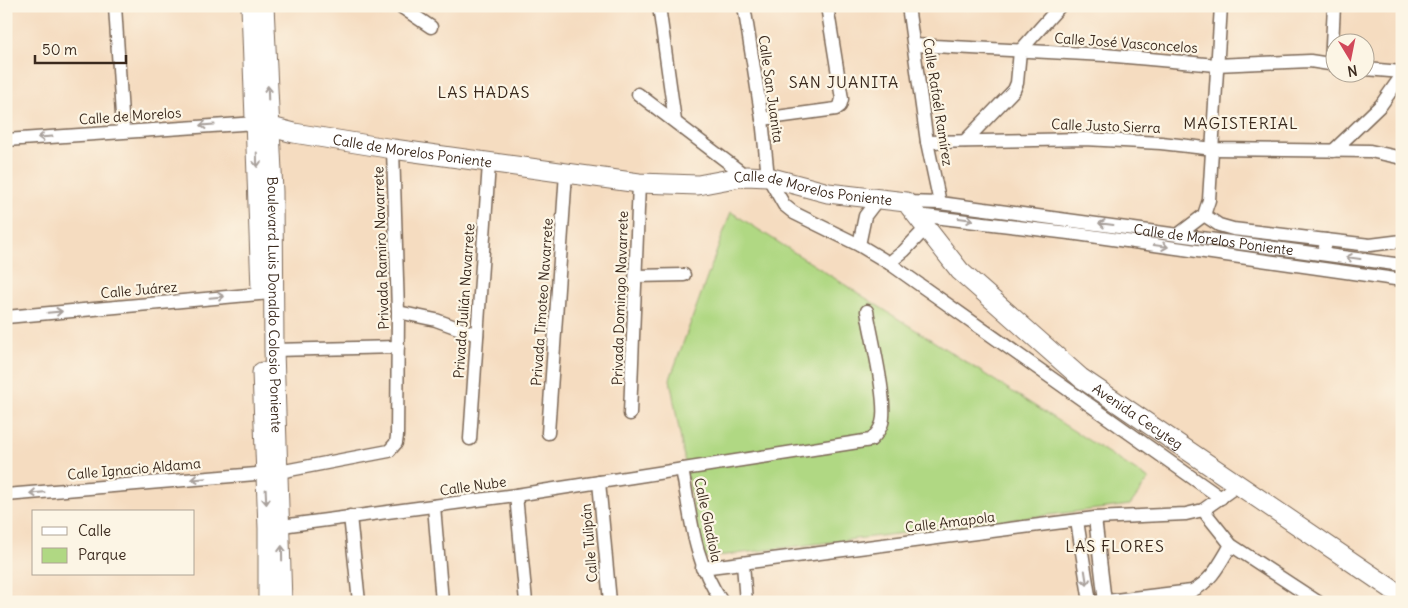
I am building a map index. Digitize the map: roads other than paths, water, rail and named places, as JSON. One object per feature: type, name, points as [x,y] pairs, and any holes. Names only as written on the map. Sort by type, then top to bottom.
[{"type":"street","points":[[115,6],[123,131]]},
{"type":"street","name":"Boulevard Luis Donaldo Colosio Poniente","points":[[251,6],[262,124],[273,192],[267,293],[274,527],[282,602]]},
{"type":"street","name":"Boulevard Luis Donaldo Colosio Poniente","points":[[262,124],[264,6]]},
{"type":"street","points":[[400,6],[431,27]]},
{"type":"street","points":[[659,6],[675,121]]},
{"type":"street","name":"Calle San Juanita","points":[[744,6],[762,118],[768,177]]},
{"type":"street","points":[[762,118],[836,109],[840,106],[842,99],[827,6]]},
{"type":"street","name":"Calle Rafaél Ramírez","points":[[908,6],[927,142],[940,203]]},
{"type":"street","points":[[965,141],[1014,90],[1017,83],[1020,51],[1060,6]]},
{"type":"street","points":[[1179,234],[1204,215],[1209,200],[1214,149],[1216,65],[1221,6]]},
{"type":"street","points":[[1334,6],[1334,32]]},
{"type":"street","name":"Calle José Vasconcelos","points":[[914,45],[1216,65],[1310,61],[1326,63]]},
{"type":"street","points":[[1333,151],[1381,105],[1402,74],[1376,70]]},
{"type":"street","points":[[638,94],[746,176]]},
{"type":"street","name":"Calle de Morelos","points":[[6,140],[123,131],[262,124]]},
{"type":"street","name":"Calle de Morelos Poniente","points":[[262,124],[294,133],[488,164],[566,172],[639,183],[698,185],[746,176],[768,177],[828,193],[878,199],[916,215],[1077,234],[1402,280]]},
{"type":"street","name":"Calle Justo Sierra","points":[[927,142],[1085,140],[1161,143],[1214,149],[1370,151],[1402,158]]},
{"type":"street","name":"Privada Ramiro Navarrete","points":[[272,472],[388,451],[393,447],[397,436],[398,312],[393,149]]},
{"type":"street","name":"Privada Julián Navarrete","points":[[470,440],[488,164]]},
{"type":"street","name":"Privada Timoteo Navarrete","points":[[548,433],[566,172]]},
{"type":"street","points":[[768,177],[784,205],[794,212],[860,245],[889,263],[1221,498]]},
{"type":"street","name":"Privada Domingo Navarrete","points":[[630,414],[639,183]]},
{"type":"street","points":[[860,245],[865,216],[878,199]]},
{"type":"street","name":"Calle de Morelos Poniente","points":[[916,215],[940,203],[1179,234],[1252,237],[1324,254],[1402,265]]},
{"type":"street","points":[[889,263],[904,251],[916,215]]},
{"type":"street","name":"Avenida Cecyteg","points":[[916,215],[973,284],[1062,364],[1402,596]]},
{"type":"street","points":[[1204,215],[1219,225],[1252,237],[1326,240],[1370,245],[1402,241]]},
{"type":"street","points":[[1077,234],[1080,221]]},
{"type":"street","points":[[1321,269],[1326,240]]},
{"type":"street","points":[[636,276],[684,275]]},
{"type":"street","name":"Boulevard Luis Donaldo Colosio Poniente","points":[[267,293],[274,350],[272,472]]},
{"type":"street","name":"Calle Juárez","points":[[6,317],[267,293]]},
{"type":"street","name":"Calle Nube","points":[[274,527],[516,495],[871,440],[876,435],[882,422],[879,378],[867,311]]},
{"type":"street","points":[[398,312],[436,320],[477,335]]},
{"type":"street","name":"Privada Ramiro Navarrete","points":[[274,350],[398,347]]},
{"type":"street","name":"Calle Gladiola","points":[[682,469],[694,538],[702,568],[722,602]]},
{"type":"street","name":"Calle Ignacio Aldama","points":[[6,495],[272,472]]},
{"type":"street","name":"Calle Tulipán","points":[[599,482],[610,602]]},
{"type":"street","name":"Calle Amapola","points":[[702,568],[1077,520],[1186,514],[1203,510],[1238,485]]},
{"type":"street","points":[[516,495],[526,602]]},
{"type":"street","points":[[434,506],[442,602]]},
{"type":"street","points":[[1203,510],[1232,544],[1298,596],[1318,602]]},
{"type":"street","points":[[350,516],[359,602]]},
{"type":"street","points":[[1095,518],[1103,601],[1192,590],[1211,578],[1232,544]]},
{"type":"street","points":[[1077,520],[1090,602]]},
{"type":"street","name":"Boulevard Luis Donaldo Colosio Poniente","points":[[268,602],[274,527]]},
{"type":"street","name":"Calle Gladiola","points":[[743,564],[746,602]]},
{"type":"district","name":"SAN JUANITA","points":[[844,82]]},
{"type":"district","name":"LAS HADAS","points":[[484,92]]},
{"type":"district","name":"MAGISTERIAL","points":[[1241,123]]},
{"type":"district","name":"LAS FLORES","points":[[1115,546]]}]
